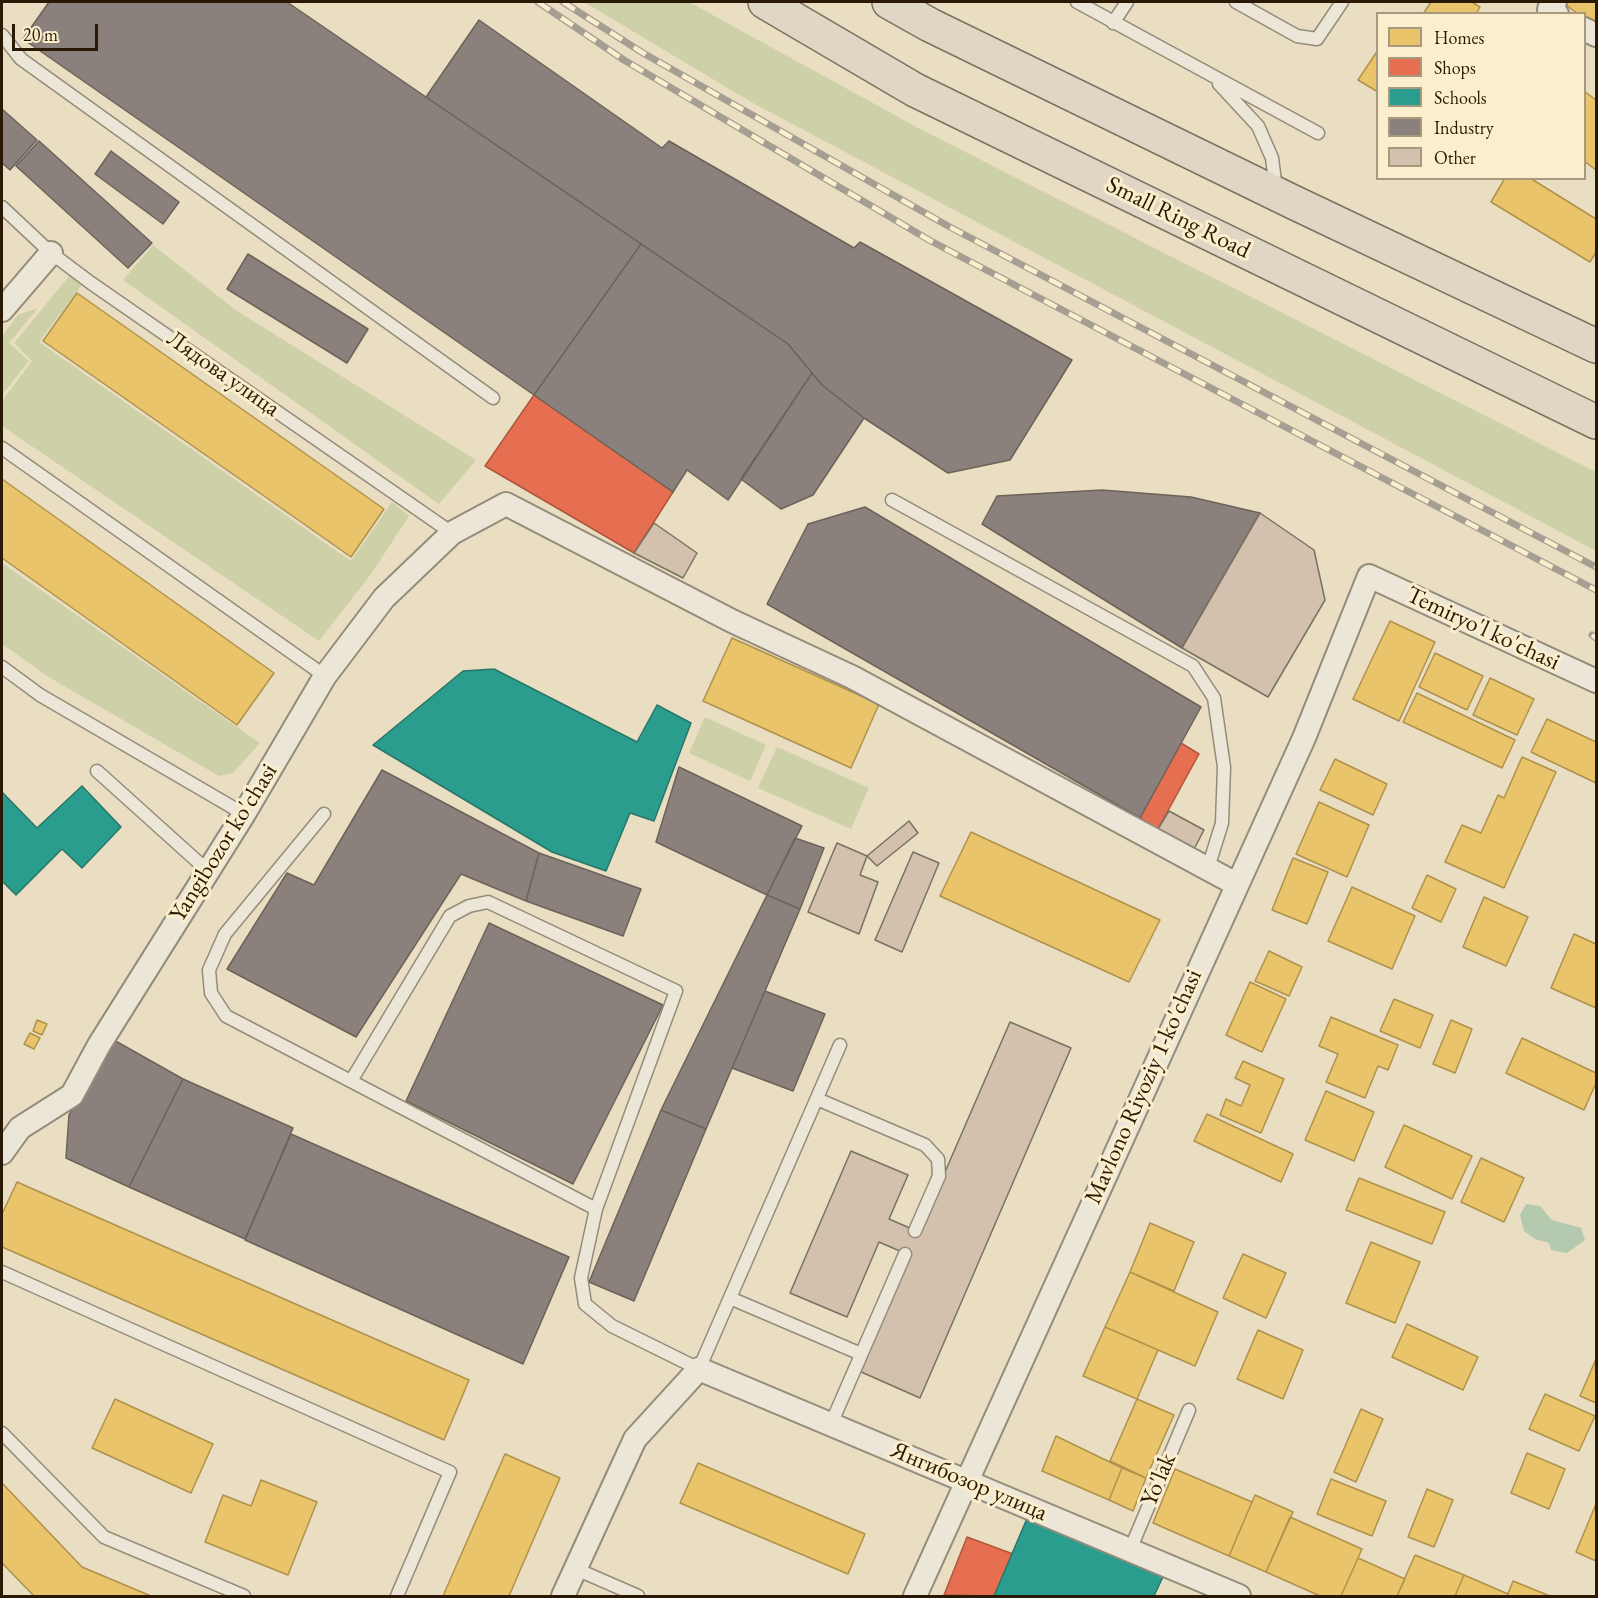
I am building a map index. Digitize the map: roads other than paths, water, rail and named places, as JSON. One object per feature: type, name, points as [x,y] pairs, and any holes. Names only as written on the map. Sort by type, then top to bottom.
[{"type":"highway","name":"Small Ring Road","points":[[765,2],[915,90],[1596,422]]},
{"type":"highway","points":[[889,2],[930,25],[1596,346]]},
{"type":"street","points":[[2,310],[51,253]]},
{"type":"street","name":"Yangibozor ko'chasi","points":[[2,1153],[20,1128],[72,1095],[99,1045],[244,814],[325,676],[384,598],[452,533],[506,504],[732,621],[852,677],[1208,868]]},
{"type":"street","name":"Temiryo'l ko'chasi","points":[[1370,576],[1596,681]]},
{"type":"street","name":"Mavlono Riyoziy 1-ko'chasi","points":[[915,1596],[965,1480],[1304,738],[1370,576]]},
{"type":"street","points":[[1208,868],[1236,884]]},
{"type":"street","points":[[563,1596],[635,1439],[699,1369]]},
{"type":"street","name":"Янгибозор улица","points":[[699,1369],[1239,1596]]},
{"type":"lane","points":[[1077,2],[1318,133]]},
{"type":"lane","points":[[1113,23],[1127,2]]},
{"type":"lane","points":[[1236,2],[1250,5],[1297,36],[1317,39],[1342,2]]},
{"type":"lane","points":[[2,35],[21,59],[493,398]]},
{"type":"lane","points":[[1212,77],[1258,126],[1272,158],[1276,193]]},
{"type":"lane","name":"Лядова улица","points":[[2,207],[51,253],[452,533]]},
{"type":"lane","points":[[2,448],[325,676]]},
{"type":"lane","points":[[892,500],[1193,666],[1214,698],[1224,767],[1222,823],[1208,868]]},
{"type":"lane","points":[[2,667],[40,695],[244,814]]},
{"type":"lane","points":[[97,771],[208,871]]},
{"type":"lane","points":[[324,814],[225,934],[209,970],[211,993],[226,1016],[596,1209]]},
{"type":"lane","points":[[351,1081],[450,916],[469,906],[488,902],[676,991],[596,1209],[582,1267],[585,1304],[612,1326],[699,1369],[840,1045]]},
{"type":"lane","points":[[817,1099],[925,1145],[938,1160],[939,1176],[915,1231]]},
{"type":"lane","points":[[831,1424],[905,1254]]},
{"type":"lane","points":[[2,1272],[450,1472],[397,1596]]},
{"type":"lane","points":[[729,1298],[861,1354]]},
{"type":"lane","name":"Yo'lak","points":[[1130,1550],[1189,1410]]},
{"type":"lane","points":[[2,1433],[104,1537],[244,1596]]},
{"type":"lane","points":[[576,1569],[638,1596]]},
{"type":"railway","points":[[538,2],[624,60],[929,240],[1596,590]]},
{"type":"railway","points":[[563,2],[643,53],[948,226],[1596,567]]},
{"type":"railway","points":[[1592,635],[1596,638]]}]
